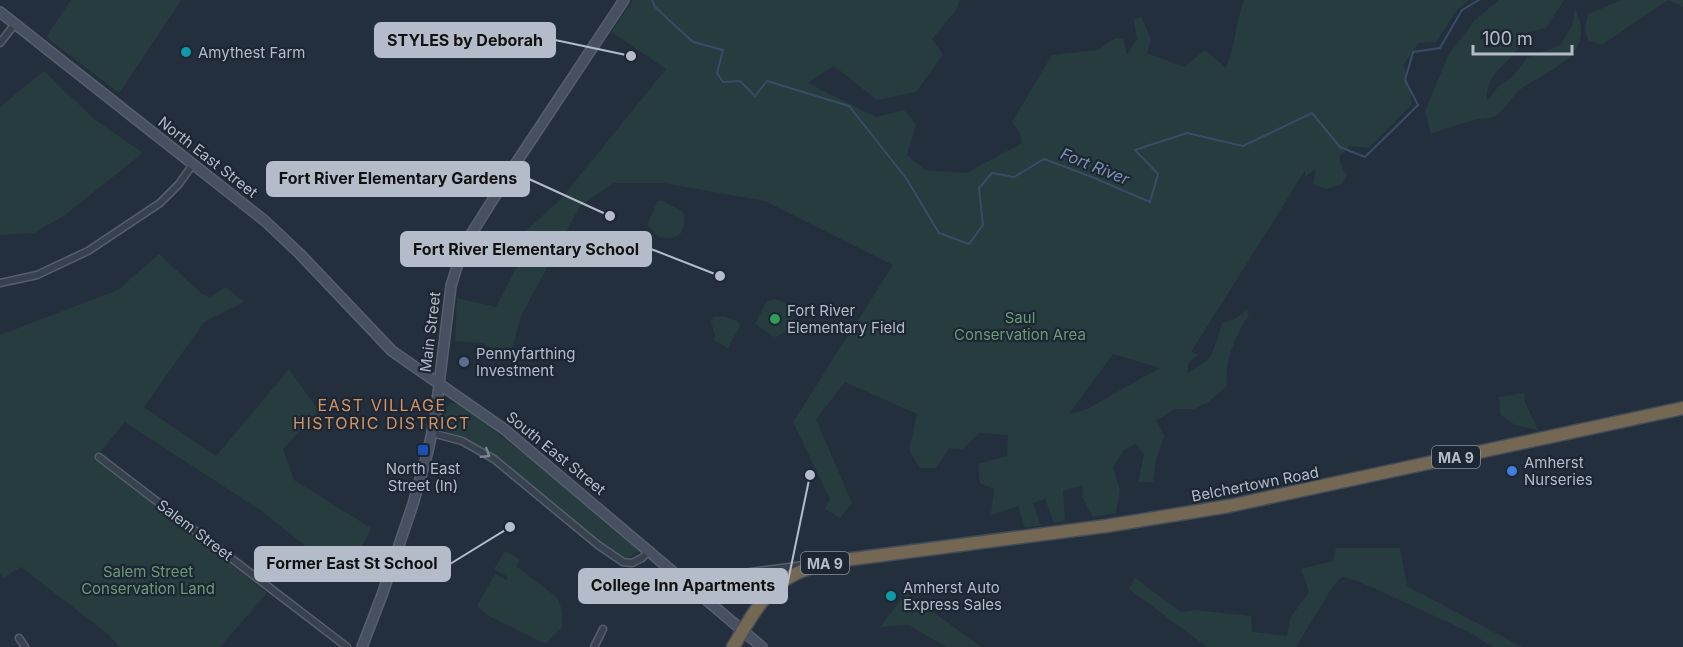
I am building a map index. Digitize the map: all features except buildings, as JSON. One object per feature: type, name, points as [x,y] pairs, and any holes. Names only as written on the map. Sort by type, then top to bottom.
[{"type":"highway","name":"Belchertown Road","points":[[743,630],[767,595],[779,584],[797,572],[828,562],[1116,525],[1229,506],[1683,408]]},
{"type":"highway","name":"MA 9","points":[[733,647],[743,630]]},
{"type":"main road","name":"Main Street","points":[[362,647],[413,504],[432,433],[451,286],[463,247],[624,0]]},
{"type":"main road","name":"North East Street","points":[[0,12],[265,221],[300,254],[392,351],[439,385]]},
{"type":"main road","name":"South East Street","points":[[439,385],[489,417],[650,550],[762,647]]},
{"type":"street","points":[[0,43],[15,24]]},
{"type":"street","points":[[0,283],[37,275],[88,251],[160,203],[179,184],[193,164]]},
{"type":"street","points":[[432,433],[462,441],[494,459],[598,545],[623,562],[632,563],[642,558],[650,550]]},
{"type":"street","name":"Salem Street","points":[[99,457],[347,647]]},
{"type":"street","name":"Belchertown Road","points":[[694,588],[702,580],[727,574],[828,562]]},
{"type":"street","points":[[594,647],[603,629]]},
{"type":"street","points":[[19,638],[25,647]]},
{"type":"green space","points":[[71,0],[181,0],[119,93],[46,37]]},
{"type":"green space","name":"Saul Conservation Area","points":[[633,0],[960,0],[956,10],[932,39],[943,55],[916,92],[877,100],[834,66],[808,83],[876,117],[904,110],[916,124],[907,155],[925,170],[966,173],[1022,143],[1020,133],[1012,122],[1052,55],[1098,50],[1115,38],[1123,39],[1127,55],[1137,39],[1134,20],[1141,16],[1151,39],[1147,53],[1184,67],[1205,50],[1226,68],[1244,0],[1469,0],[1457,10],[1436,42],[1419,43],[1404,64],[1412,104],[1369,148],[1349,146],[1339,157],[1347,175],[1342,184],[1327,189],[1313,184],[1316,169],[1305,177],[1305,171],[1191,352],[1198,355],[1189,362],[1187,373],[1203,363],[1212,353],[1222,323],[1235,319],[1247,310],[1249,315],[1229,358],[1227,386],[1207,403],[1194,409],[1175,409],[1156,421],[1164,436],[1156,460],[1153,482],[1138,482],[1144,454],[1136,444],[1124,450],[1113,467],[1120,490],[1116,513],[1093,517],[1082,497],[1083,485],[1063,491],[1065,521],[1054,523],[1045,499],[1033,503],[1041,526],[1025,527],[1018,506],[991,515],[994,489],[980,483],[978,464],[1007,456],[1008,435],[979,433],[963,449],[949,448],[936,468],[920,468],[909,450],[917,414],[845,382],[816,419],[852,503],[840,518],[825,509],[830,499],[793,422],[893,265],[765,201],[663,183],[614,183],[580,206],[521,316],[509,360],[483,343],[455,341],[457,298],[496,307],[518,264],[502,252],[560,200],[666,69],[611,32]],"holes":[[[1113,354],[1160,368],[1087,409],[1069,414]]]},
{"type":"green space","points":[[1499,0],[1564,0],[1546,28],[1529,32],[1517,50],[1494,75],[1487,93],[1487,101],[1498,87],[1512,77],[1528,57],[1561,45],[1573,23],[1575,9],[1581,25],[1581,38],[1576,49],[1558,66],[1518,91],[1496,116],[1431,134],[1425,111],[1448,56],[1474,21]]},
{"type":"green space","points":[[1622,0],[1668,0],[1602,45],[1588,40],[1585,29],[1588,14]]},
{"type":"green space","points":[[1668,0],[1683,0],[1683,7]]},
{"type":"green space","points":[[44,71],[94,119],[143,153],[65,215],[34,233],[0,235],[0,107]]},
{"type":"green space","points":[[661,200],[683,212],[683,230],[672,238],[659,237],[647,225],[657,202]]},
{"type":"green space","name":"Salem Street Conservation Land","points":[[159,254],[202,294],[210,297],[226,287],[244,302],[204,322],[144,407],[216,456],[289,369],[319,411],[283,449],[294,480],[371,528],[346,578],[260,510],[125,422],[95,458],[267,593],[220,647],[119,647],[109,635],[21,567],[3,578],[0,573],[0,335],[118,290]]},
{"type":"green space","name":"Fort River Elementary Field","points":[[776,299],[789,307],[793,318],[787,330],[774,337],[755,324],[767,301]]},
{"type":"green space","points":[[723,316],[737,321],[740,326],[728,348],[713,340],[715,335],[711,322],[713,317]]},
{"type":"green space","points":[[1524,393],[1525,402],[1538,430],[1515,425],[1500,414],[1499,397]]},
{"type":"green space","points":[[452,403],[461,405],[536,463],[640,551],[628,558],[615,555],[491,454],[441,428],[445,408]]},
{"type":"green space","points":[[1336,548],[1400,548],[1407,586],[1522,647],[1493,647],[1469,632],[1355,580],[1342,577],[1333,586],[1296,647],[1207,647],[1129,589],[1135,578],[1181,612],[1195,610],[1251,616],[1252,632],[1287,636],[1290,618],[1309,592],[1301,569],[1333,561]]},
{"type":"green space","points":[[505,551],[520,560],[516,566],[558,598],[562,611],[562,627],[546,644],[487,615],[477,606],[495,574],[506,580],[508,577],[494,569]]},
{"type":"green space","points":[[906,593],[982,647],[946,647],[909,625],[880,627]]},
{"type":"waterway","name":"Fort River","points":[[652,0],[655,7],[693,42],[723,50],[717,73],[723,82],[740,81],[755,96],[767,81],[849,106],[906,178],[939,233],[969,244],[983,225],[979,188],[992,173],[1014,177],[1044,159],[1150,202],[1158,174],[1135,150],[1187,133],[1243,146],[1312,113],[1340,147],[1365,157],[1418,105],[1405,80],[1413,52],[1440,48],[1462,10],[1479,0]]},
{"type":"place","name":"Amythest Farm","points":[[186,52]]},
{"type":"place","name":"STYLES by Deborah","points":[[631,56]]},
{"type":"place","name":"Fort River Elementary Gardens","points":[[610,216]]},
{"type":"place","name":"Fort River Elementary School","points":[[720,276]]},
{"type":"place","name":"Fort River Elementary Field","points":[[775,319]]},
{"type":"place","name":"Pennyfarthing Investment","points":[[464,362]]},
{"type":"place","name":"North East Street (In)","points":[[423,450]]},
{"type":"place","name":"Amherst Nurseries","points":[[1512,471]]},
{"type":"place","name":"College Inn Apartments","points":[[810,475]]},
{"type":"place","name":"Former East St School","points":[[510,527]]},
{"type":"place","name":"Amherst Auto Express Sales","points":[[891,596]]},
{"type":"district","name":"EAST VILLAGE HISTORIC DISTRICT","points":[[382,414]]}]
